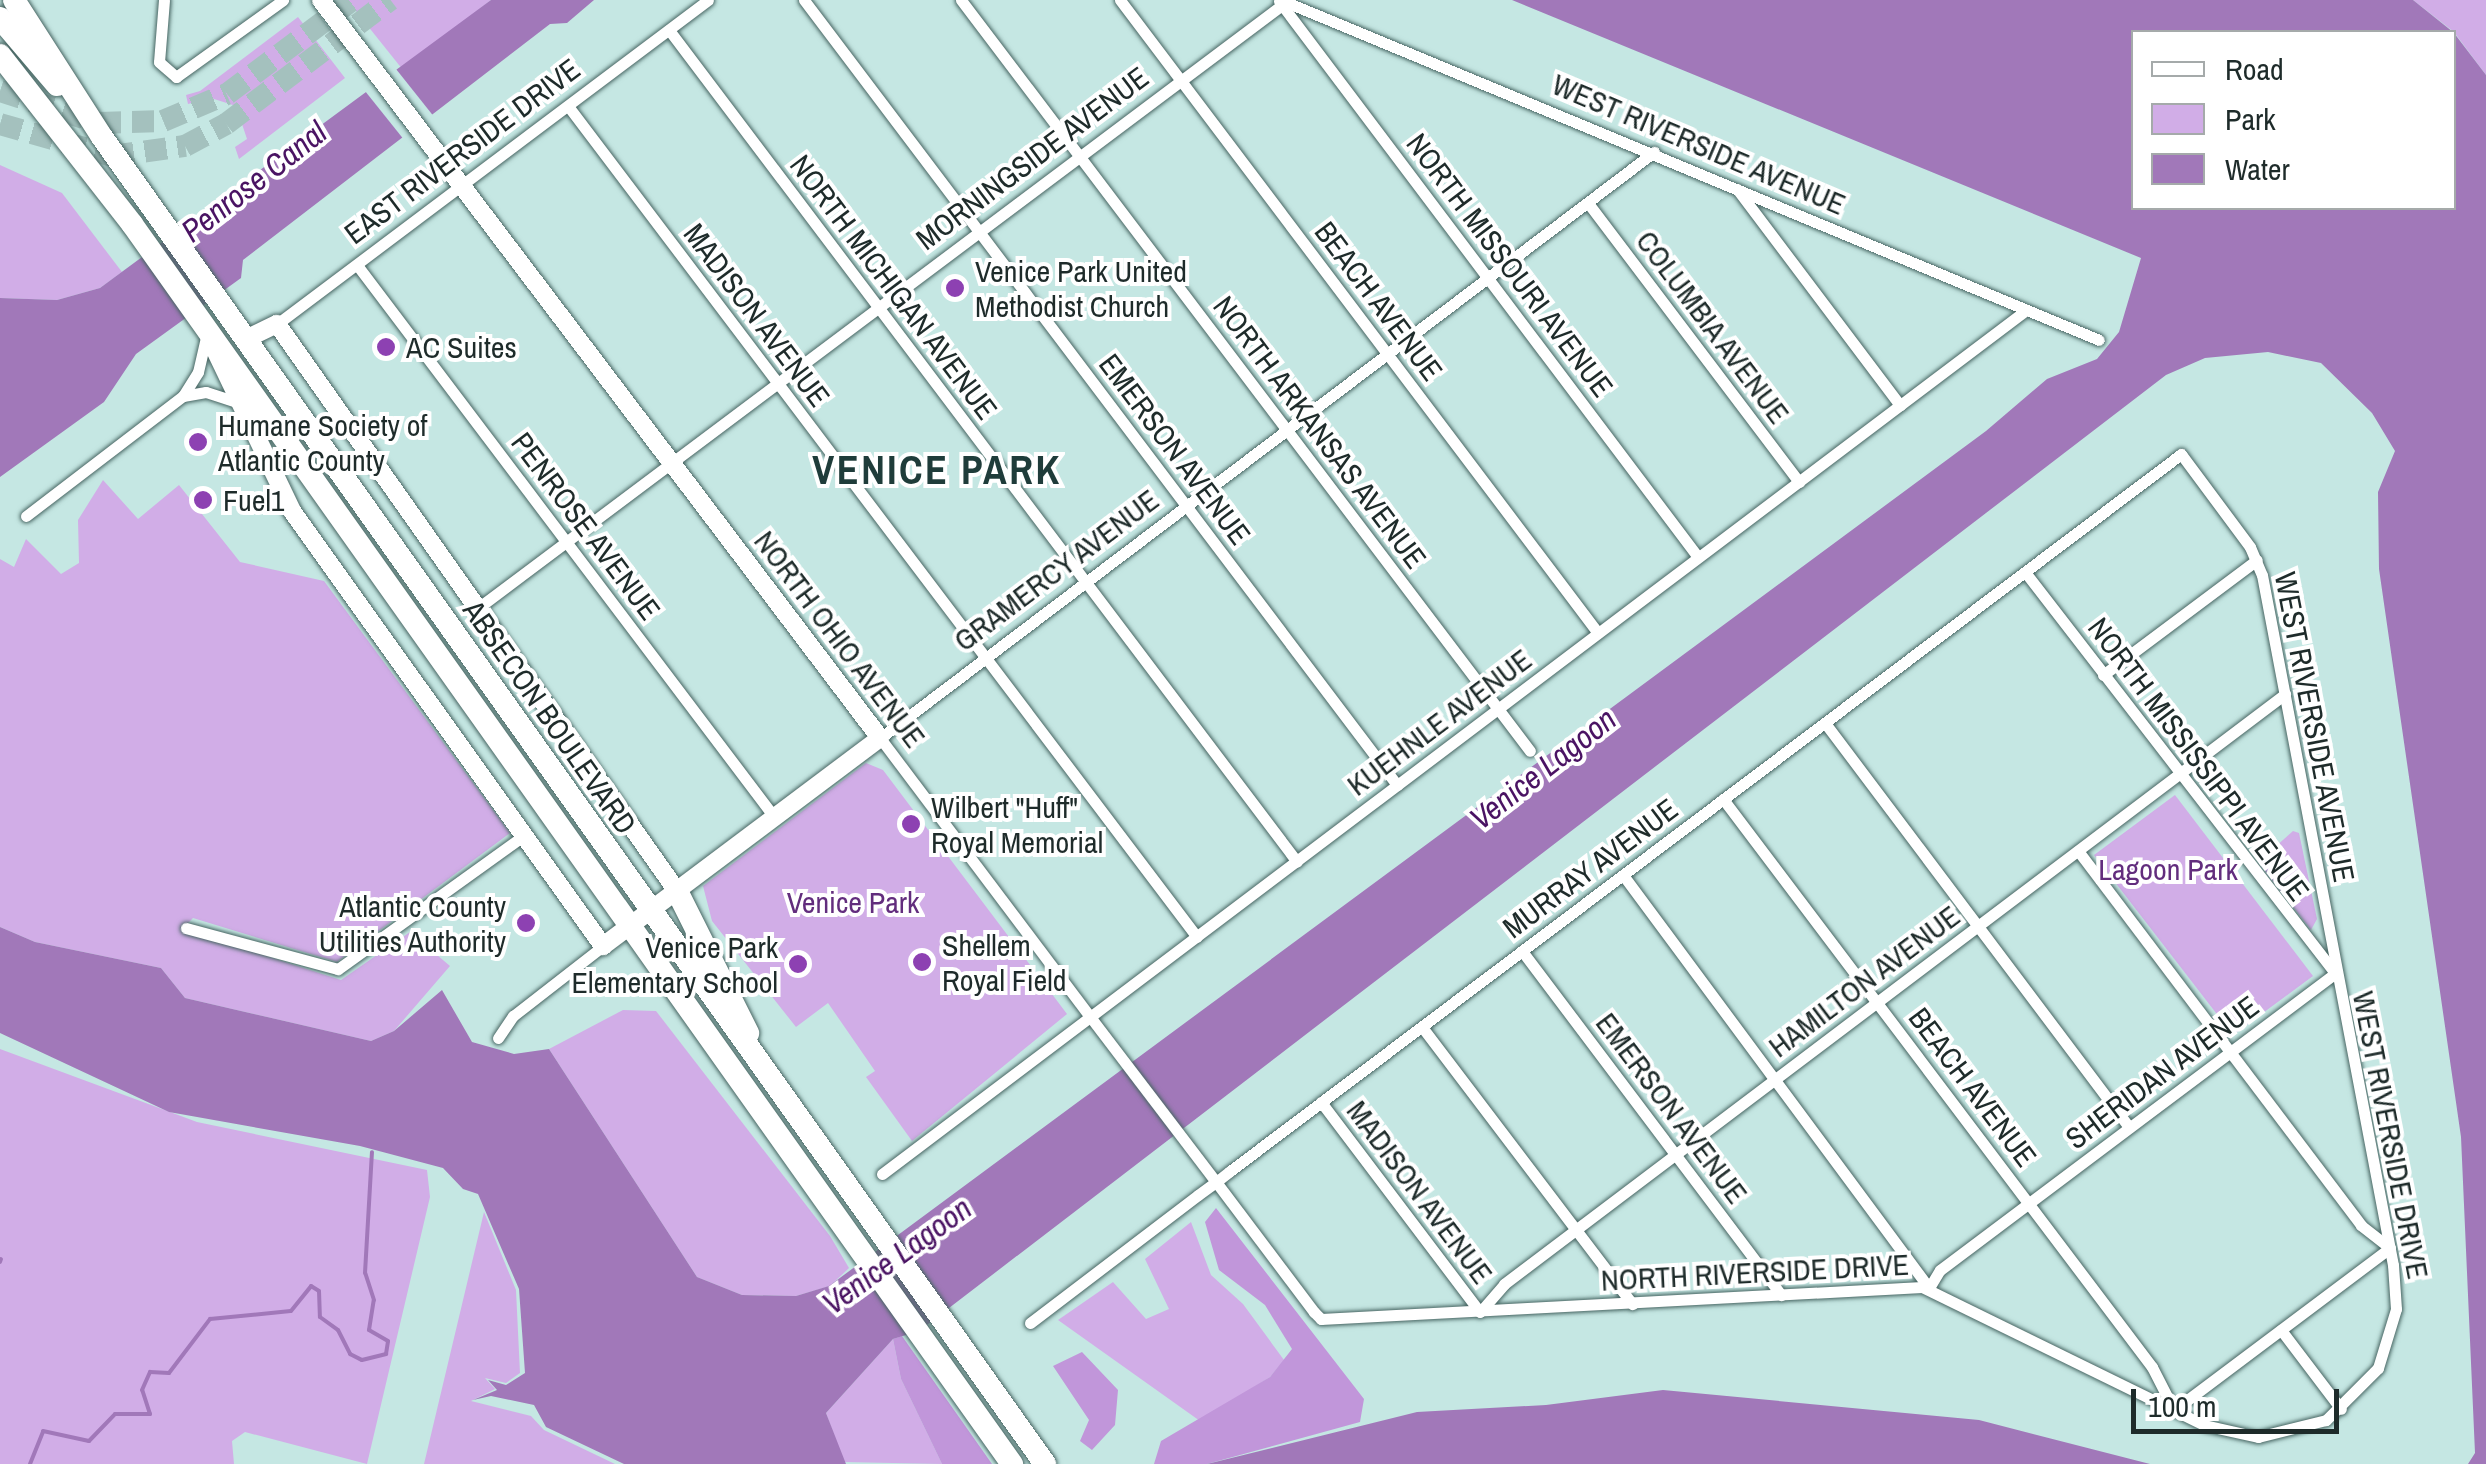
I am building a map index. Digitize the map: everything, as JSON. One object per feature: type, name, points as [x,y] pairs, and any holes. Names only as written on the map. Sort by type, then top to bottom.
[{"type":"highway","name":"ABSECON BOULEVARD","points":[[14,0],[102,136],[1044,1464]]},
{"type":"highway","points":[[0,18],[102,136]]},
{"type":"highway","name":"ABSECON BOULEVARD","points":[[0,55],[132,224],[1012,1464]]},
{"type":"highway","points":[[677,891],[738,1004],[758,1060]]},
{"type":"street","points":[[164,0],[159,62],[172,77],[189,72],[283,0]]},
{"type":"street","name":"NORTH OHIO AVENUE","points":[[321,0],[1314,1312]]},
{"type":"street","name":"EAST RIVERSIDE DRIVE","points":[[246,338],[277,324],[708,0]]},
{"type":"street","name":"EMERSON AVENUE","points":[[804,0],[1397,785]]},
{"type":"street","name":"NORTH ARKANSAS AVENUE","points":[[962,0],[1530,751]]},
{"type":"street","name":"BEACH AVENUE","points":[[1120,0],[1598,633]]},
{"type":"street","name":"MORNINGSIDE AVENUE","points":[[478,608],[1280,2]]},
{"type":"street","name":"WEST RIVERSIDE AVENUE","points":[[1280,2],[1305,5],[2099,340]]},
{"type":"street","name":"NORTH MISSOURI AVENUE","points":[[1280,2],[1698,557]]},
{"type":"street","name":"NORTH MICHIGAN AVENUE","points":[[668,30],[1297,862]]},
{"type":"street","name":"MADISON AVENUE","points":[[568,106],[1197,937]]},
{"type":"street","name":"GRAMERCY AVENUE","points":[[498,1038],[513,1016],[603,946],[1654,152]]},
{"type":"street","points":[[1734,186],[1900,405]]},
{"type":"street","name":"COLUMBIA AVENUE","points":[[1588,203],[1799,482]]},
{"type":"street","name":"PENROSE AVENUE","points":[[356,265],[774,818]]},
{"type":"street","name":"KUEHNLE AVENUE","points":[[882,1174],[2026,310]]},
{"type":"street","name":"ABSECON BOULEVARD","points":[[277,324],[677,891]]},
{"type":"street","points":[[26,516],[183,396],[198,372],[208,331]]},
{"type":"street","name":"ABSECON BOULEVARD","points":[[208,331],[236,402],[292,512],[603,946]]},
{"type":"street","points":[[183,396],[206,392],[236,402]]},
{"type":"street","name":"WEST RIVERSIDE AVENUE","points":[[2181,454],[2257,560],[2335,973]]},
{"type":"street","name":"MURRAY AVENUE","points":[[1030,1323],[2181,454]]},
{"type":"street","points":[[2103,675],[2257,560]]},
{"type":"street","name":"NORTH MISSISSIPPI AVENUE","points":[[2026,572],[2335,973]]},
{"type":"street","name":"HAMILTON AVENUE","points":[[1480,1312],[1498,1290],[1575,1230],[2285,694]]},
{"type":"street","points":[[1825,723],[2129,1127]]},
{"type":"street","name":"BEACH AVENUE","points":[[1723,800],[2152,1367],[2174,1410]]},
{"type":"street","points":[[186,928],[338,969],[523,836]]},
{"type":"street","points":[[2078,851],[2370,1236],[2390,1248],[2174,1410]]},
{"type":"street","points":[[1623,875],[1929,1288]]},
{"type":"street","name":"EMERSON AVENUE","points":[[1522,951],[1782,1294]]},
{"type":"street","name":"SHERIDAN AVENUE","points":[[1929,1288],[1940,1270],[2335,973]]},
{"type":"street","name":"WEST RIVERSIDE DRIVE","points":[[2335,973],[2396,1293],[2388,1346],[2372,1378],[2341,1409]]},
{"type":"street","points":[[1422,1027],[1632,1304]]},
{"type":"street","name":"MADISON AVENUE","points":[[1321,1102],[1480,1312]]},
{"type":"street","name":"NORTH RIVERSIDE DRIVE","points":[[1314,1312],[1330,1320],[1929,1288],[2218,1430],[2258,1436],[2304,1429],[2341,1409]]},
{"type":"street","points":[[2282,1330],[2341,1409]]},
{"type":"green space","points":[[347,0],[491,0],[403,70]]},
{"type":"green space","points":[[2413,0],[2486,0],[2486,75],[2456,30]]},
{"type":"green space","points":[[298,17],[345,78],[239,159],[235,147],[247,139],[236,106],[211,98],[188,104],[186,95],[200,91]]},
{"type":"green space","points":[[0,165],[62,193],[122,272],[100,288],[57,300],[0,298]]},
{"type":"green space","points":[[103,480],[138,519],[179,485],[240,562],[324,581],[510,833],[337,962],[193,918],[182,929],[341,980],[410,932],[450,966],[394,1031],[371,1041],[185,998],[161,968],[35,942],[0,927],[0,559],[14,567],[26,539],[61,574],[79,563],[78,520]]},
{"type":"green space","name":"Venice Park","points":[[866,763],[883,770],[1067,1014],[912,1141],[866,1077],[875,1071],[828,1003],[796,1027],[712,921],[703,886]]},
{"type":"green space","name":"Lagoon Park","points":[[2175,795],[2313,976],[2233,1035],[2094,855]]},
{"type":"green space","points":[[2293,831],[2299,833],[2317,919],[2311,930],[2258,862]]},
{"type":"green space","points":[[623,1010],[656,1011],[830,1236],[849,1268],[830,1286],[796,1296],[742,1295],[697,1277],[549,1049]]},
{"type":"green space","points":[[0,1049],[197,1122],[427,1170],[430,1197],[367,1464],[245,1432],[232,1441],[234,1464],[0,1464]]},
{"type":"green space","points":[[484,1212],[516,1290],[520,1373],[506,1383],[485,1378],[495,1389],[471,1401],[531,1416],[544,1430],[615,1464],[424,1464]]},
{"type":"green space","points":[[1191,1222],[1211,1275],[1243,1304],[1284,1360],[1270,1377],[1200,1421],[1058,1320],[1113,1282],[1146,1319],[1169,1309],[1145,1259]]},
{"type":"green space","points":[[893,1339],[901,1379],[942,1464],[844,1462],[826,1413]]},
{"type":"shaded area","points":[[1216,1208],[1364,1399],[1360,1422],[1207,1464],[1154,1464],[1161,1441],[1270,1377],[1292,1349],[1265,1305],[1219,1270],[1205,1222]]},
{"type":"shaded area","points":[[902,1336],[992,1464],[942,1464],[901,1379],[893,1339]]},
{"type":"shaded area","points":[[1082,1352],[1118,1390],[1115,1425],[1092,1450],[1080,1441],[1089,1420],[1053,1366]]},
{"type":"water","name":"Penrose Canal","points":[[491,0],[594,0],[567,23],[550,24],[243,260],[241,278],[136,354],[104,402],[0,477],[0,298],[57,300],[100,288]]},
{"type":"water","name":"Venice Lagoon","points":[[1512,0],[2413,0],[2450,30],[2131,30],[2131,210],[2456,210],[2456,36],[2486,75],[2486,1464],[2468,1464],[2475,1453],[2461,1137],[2379,569],[2378,492],[2395,451],[2372,413],[2321,363],[2268,352],[2205,358],[2166,375],[919,1331],[893,1339],[826,1413],[846,1464],[624,1464],[546,1427],[534,1405],[491,1396],[473,1400],[497,1390],[488,1380],[506,1385],[525,1373],[519,1289],[478,1194],[463,1189],[443,1168],[360,1146],[169,1112],[0,1033],[0,927],[35,942],[161,968],[185,998],[371,1041],[394,1031],[442,990],[472,1042],[514,1054],[549,1049],[697,1277],[742,1295],[796,1296],[829,1286],[1986,431],[2047,379],[2097,359],[2119,332],[2141,258]]},
{"type":"water","points":[[1663,1390],[1979,1420],[2150,1464],[1207,1464],[1417,1412],[1546,1405]]},
{"type":"pier","points":[[396,69],[435,118],[405,141],[365,91]]},
{"type":"waterway","points":[[30,1464],[43,1431],[89,1441],[115,1414],[150,1414],[142,1390],[150,1372],[169,1373],[210,1319],[291,1311],[311,1286],[319,1291],[320,1317],[338,1330],[350,1354],[362,1360],[386,1354],[388,1341],[369,1330],[374,1300],[365,1273],[372,1152]]},
{"type":"tunnel","points":[[0,91],[99,123],[163,121],[227,94],[352,0]]},
{"type":"tunnel","points":[[0,124],[112,156],[185,146],[226,124],[390,0]]},
{"type":"place","name":"Venice Park United Methodist Church","points":[[955,288]]},
{"type":"place","name":"AC Suites","points":[[386,347]]},
{"type":"place","name":"Humane Society of Atlantic County","points":[[198,442]]},
{"type":"place","name":"Fuel1","points":[[203,500]]},
{"type":"place","name":"Wilbert \"Huff\" Royal Memorial","points":[[911,824]]},
{"type":"place","name":"Atlantic County Utilities Authority","points":[[526,923]]},
{"type":"place","name":"Shellem Royal Field","points":[[922,962]]},
{"type":"place","name":"Venice Park Elementary School","points":[[798,964]]},
{"type":"district","name":"VENICE PARK","points":[[937,470]]}]
